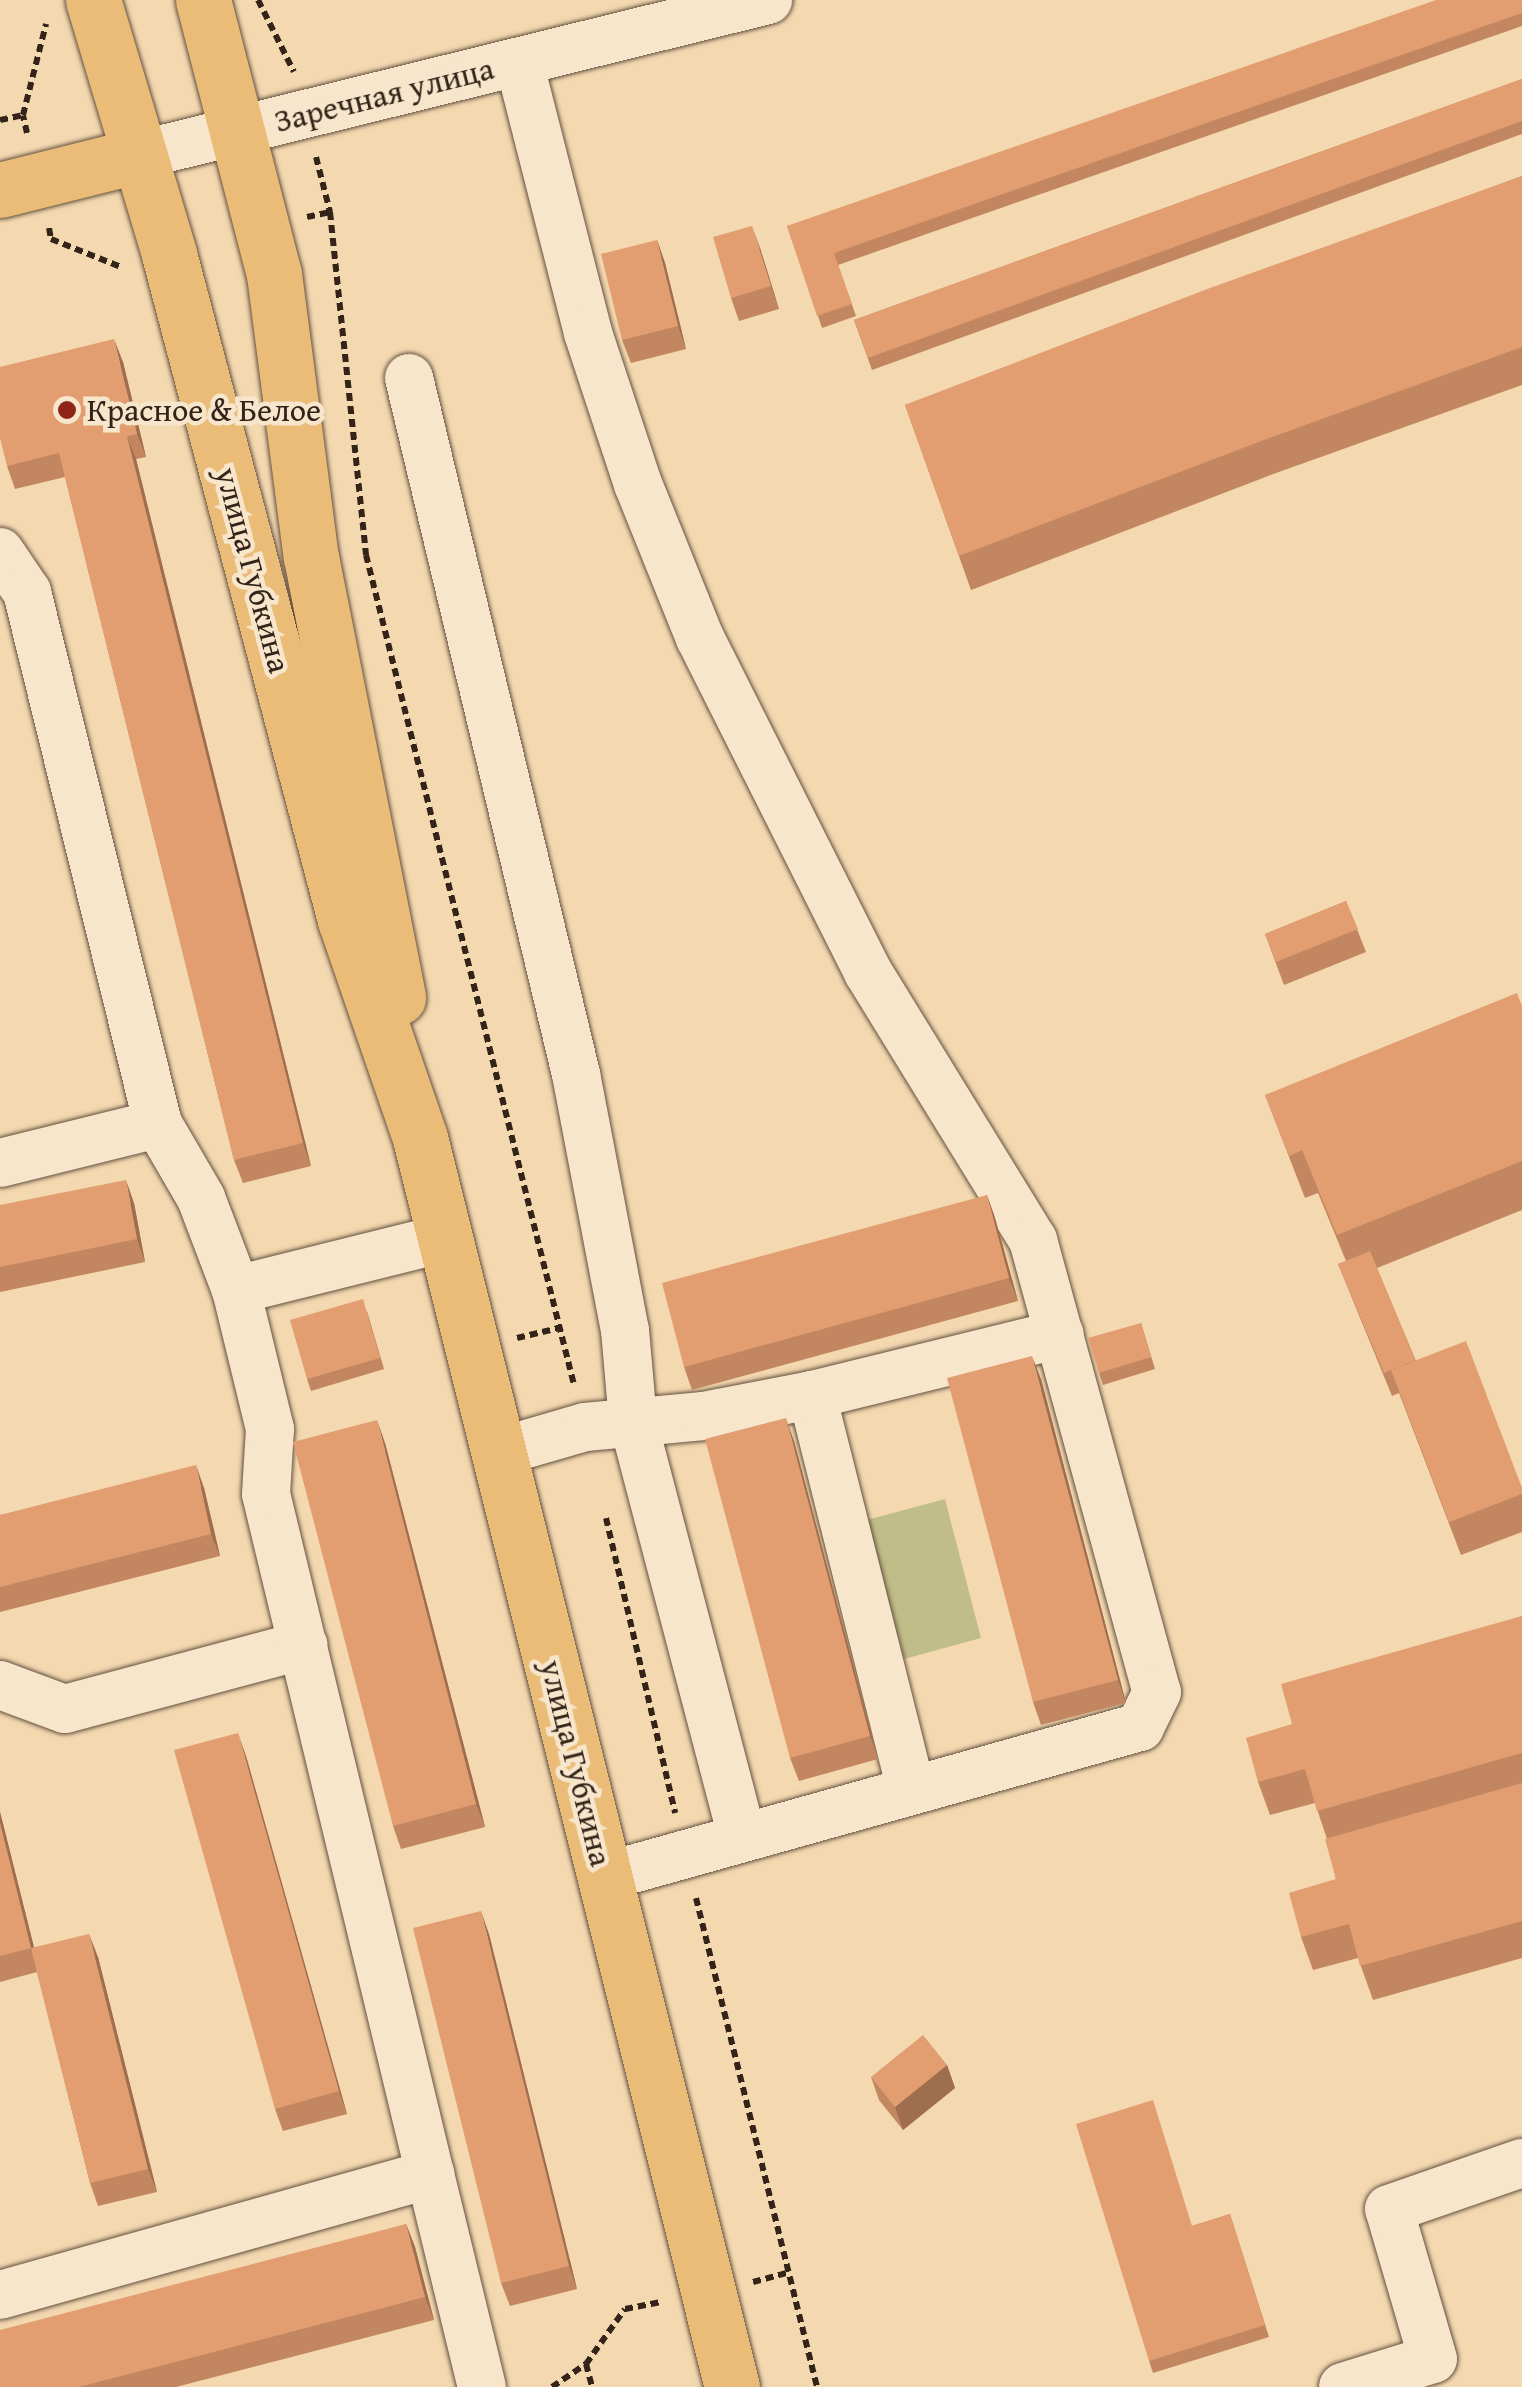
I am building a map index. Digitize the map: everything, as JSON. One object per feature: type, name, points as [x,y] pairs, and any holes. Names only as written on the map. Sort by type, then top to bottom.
[{"type":"main road","name":"улица Губкина","points":[[204,0],[274,274],[311,557],[386,916],[420,1138]]},
{"type":"main road","name":"улица Губкина","points":[[68,7],[139,155],[345,920],[420,1138],[732,2387]]},
{"type":"main road","name":"Заречная улица","points":[[0,190],[139,155]]},
{"type":"street","name":"Заречная улица","points":[[139,155],[768,0]]},
{"type":"street","points":[[519,62],[588,333],[638,484],[700,638],[868,972],[948,1109],[1017,1206],[1060,1334],[1130,1580],[1157,1692],[1153,1711],[1140,1728],[741,1834],[604,1877]]},
{"type":"street","points":[[408,378],[576,1074],[625,1330],[633,1421],[741,1834]]},
{"type":"street","points":[[0,552],[27,592],[158,1124],[200,1198],[236,1290],[270,1429],[266,1494],[482,2387]]},
{"type":"street","points":[[0,1164],[158,1124]]},
{"type":"street","points":[[236,1290],[445,1238]]},
{"type":"street","points":[[498,1452],[585,1427],[703,1416],[812,1396],[1060,1334]]},
{"type":"street","points":[[812,1396],[911,1790]]},
{"type":"street","points":[[0,1686],[65,1709],[304,1644]]},
{"type":"street","points":[[1343,2387],[1433,2360],[1389,2209],[1522,2162]]},
{"type":"street","points":[[0,2295],[430,2174]]},
{"type":"path","points":[[258,0],[288,50],[330,212],[366,555],[585,1427]]},
{"type":"path","points":[[0,120],[23,115],[47,27],[68,7]]},
{"type":"path","points":[[603,1504],[816,2387]]},
{"type":"path","points":[[552,2387],[586,2364],[592,2387]]},
{"type":"shaded area","points":[[945,1499],[981,1638],[904,1659],[867,1520]]},
{"type":"building","points":[[1436,0],[1522,0],[1522,13],[834,253],[852,304],[817,316],[787,226]]},
{"type":"building","points":[[1522,79],[1522,121],[868,358],[854,320]]},
{"type":"building","points":[[1522,176],[1522,347],[959,556],[905,405],[1210,288]]},
{"type":"building","points":[[752,226],[771,286],[731,298],[713,237]]},
{"type":"building","points":[[657,240],[678,326],[622,340],[601,254]]},
{"type":"building","points":[[114,339],[137,434],[127,436],[303,1143],[234,1160],[59,453],[7,466],[0,438],[0,367]]},
{"type":"building","points":[[1346,901],[1358,929],[1276,962],[1265,934]]},
{"type":"building","points":[[1517,993],[1522,1006],[1522,1161],[1337,1235],[1302,1150],[1289,1156],[1265,1095]]},
{"type":"building","points":[[126,1180],[137,1239],[0,1267],[0,1205]]},
{"type":"building","points":[[987,1195],[1009,1278],[684,1367],[662,1283]]},
{"type":"building","points":[[1370,1251],[1415,1360],[1384,1373],[1338,1264]]},
{"type":"building","points":[[363,1299],[380,1358],[307,1379],[290,1320]]},
{"type":"building","points":[[1141,1323],[1151,1357],[1099,1373],[1088,1338]]},
{"type":"building","points":[[1466,1341],[1522,1494],[1449,1522],[1391,1370]]},
{"type":"building","points":[[1032,1356],[1118,1680],[1033,1702],[947,1378]]},
{"type":"building","points":[[786,1418],[870,1736],[790,1758],[705,1439]]},
{"type":"building","points":[[377,1420],[476,1804],[393,1826],[293,1442]]},
{"type":"building","points":[[196,1465],[211,1534],[0,1587],[0,1515]]},
{"type":"building","points":[[1522,1616],[1522,1753],[1317,1811],[1305,1769],[1258,1782],[1246,1738],[1292,1724],[1281,1684]]},
{"type":"building","points":[[238,1733],[339,2091],[275,2109],[174,1750]]},
{"type":"building","points":[[1522,1783],[1522,1921],[1360,1966],[1349,1924],[1301,1937],[1289,1893],[1336,1879],[1325,1839]]},
{"type":"building","points":[[0,1823],[31,1948],[0,1956]]},
{"type":"building","points":[[481,1911],[569,2266],[501,2283],[413,1928]]},
{"type":"building","points":[[89,1934],[148,2169],[90,2183],[31,1948]]},
{"type":"building","points":[[923,2035],[947,2065],[895,2107],[871,2077]]},
{"type":"building","points":[[1153,2100],[1192,2226],[1230,2214],[1265,2325],[1149,2361],[1076,2124]]},
{"type":"building","points":[[406,2224],[425,2297],[79,2387],[0,2387],[0,2330]]},
{"type":"place","name":"Красное & Белое","points":[[67,410]]}]
